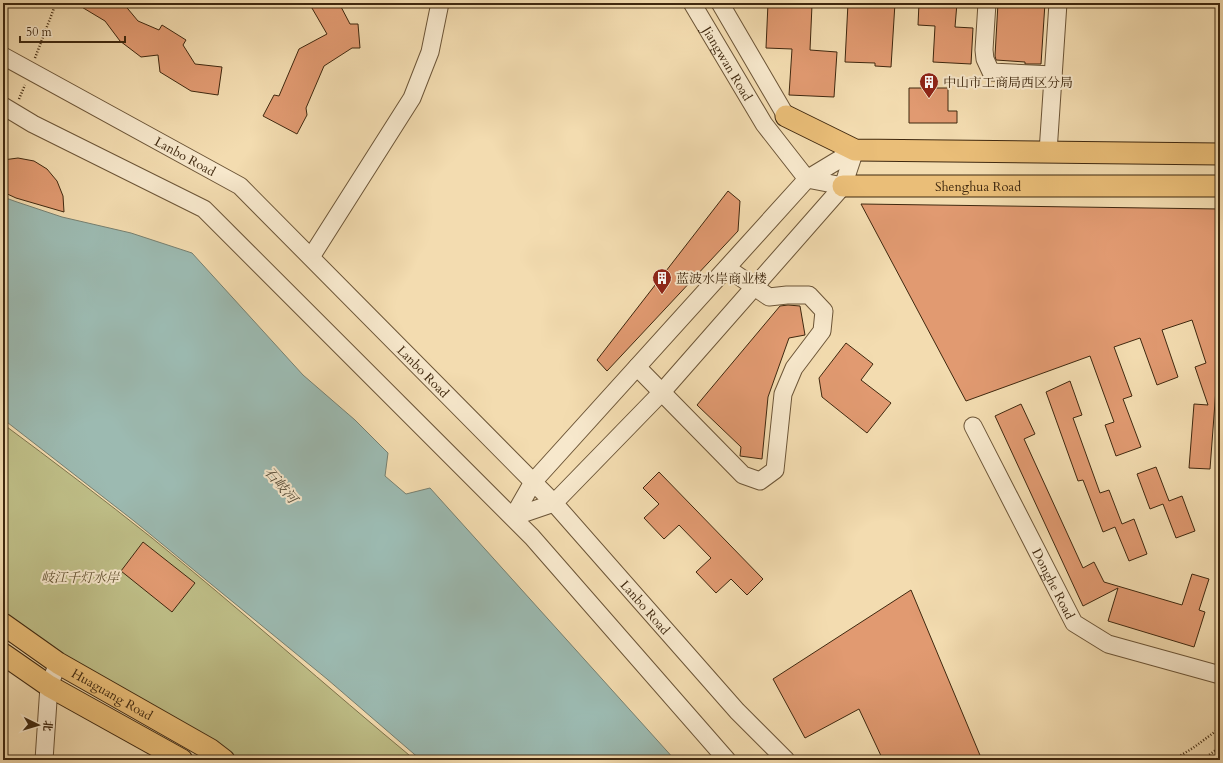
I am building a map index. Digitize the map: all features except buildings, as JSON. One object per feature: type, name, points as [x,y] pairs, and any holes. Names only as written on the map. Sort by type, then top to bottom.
[{"type":"main road","points":[[786,116],[855,150],[1220,154]]},
{"type":"main road","name":"Shenghua Road","points":[[843,186],[1220,186]]},
{"type":"main road","name":"Huaguang Road","points":[[3,624],[58,663],[211,750],[224,760]]},
{"type":"main road","name":"Huaguang Road","points":[[3,654],[49,686],[182,760]]},
{"type":"street","points":[[311,257],[412,98],[430,52],[440,3]]},
{"type":"street","name":"Jiangwan Road","points":[[692,3],[764,124],[808,179]]},
{"type":"street","name":"Jiangwan Road","points":[[720,3],[786,116]]},
{"type":"street","points":[[987,3],[984,50],[985,59],[991,72],[1053,75]]},
{"type":"street","points":[[1048,152],[1058,3]]},
{"type":"street","name":"Lanbo Road","points":[[3,56],[240,186],[554,503],[737,711],[786,760]]},
{"type":"street","points":[[3,106],[33,124],[204,209],[532,536],[727,760]]},
{"type":"street","points":[[513,517],[533,482],[808,179],[855,150]]},
{"type":"street","points":[[513,517],[554,503],[662,392],[843,186],[855,150]]},
{"type":"street","name":"Shenghua Road","points":[[808,179],[843,186]]},
{"type":"street","points":[[637,367],[742,475],[760,481],[775,470],[783,394],[794,368],[822,331],[824,311],[809,295],[769,297],[727,268]]},
{"type":"street","name":"Donghe Road","points":[[973,426],[1074,623],[1108,644],[1220,675]]},
{"type":"street","points":[[44,760],[49,686],[58,663]]},
{"type":"path","points":[[1173,760],[1193,748],[1220,728]]},
{"type":"path","points":[[1202,760],[1220,747]]},
{"type":"green space","name":"岐江千灯水岸","points":[[3,424],[152,538],[415,760],[241,760],[196,731],[65,659],[3,614]]},
{"type":"water","name":"石岐河","points":[[3,197],[62,217],[131,233],[192,253],[303,375],[355,420],[388,453],[385,476],[406,494],[430,488],[675,760],[421,760],[327,679],[134,521],[3,419]]},
{"type":"place","name":"中山市工商局西区分局","points":[[929,99]]},
{"type":"place","name":"蓝波水岸商业楼","points":[[662,295]]}]
